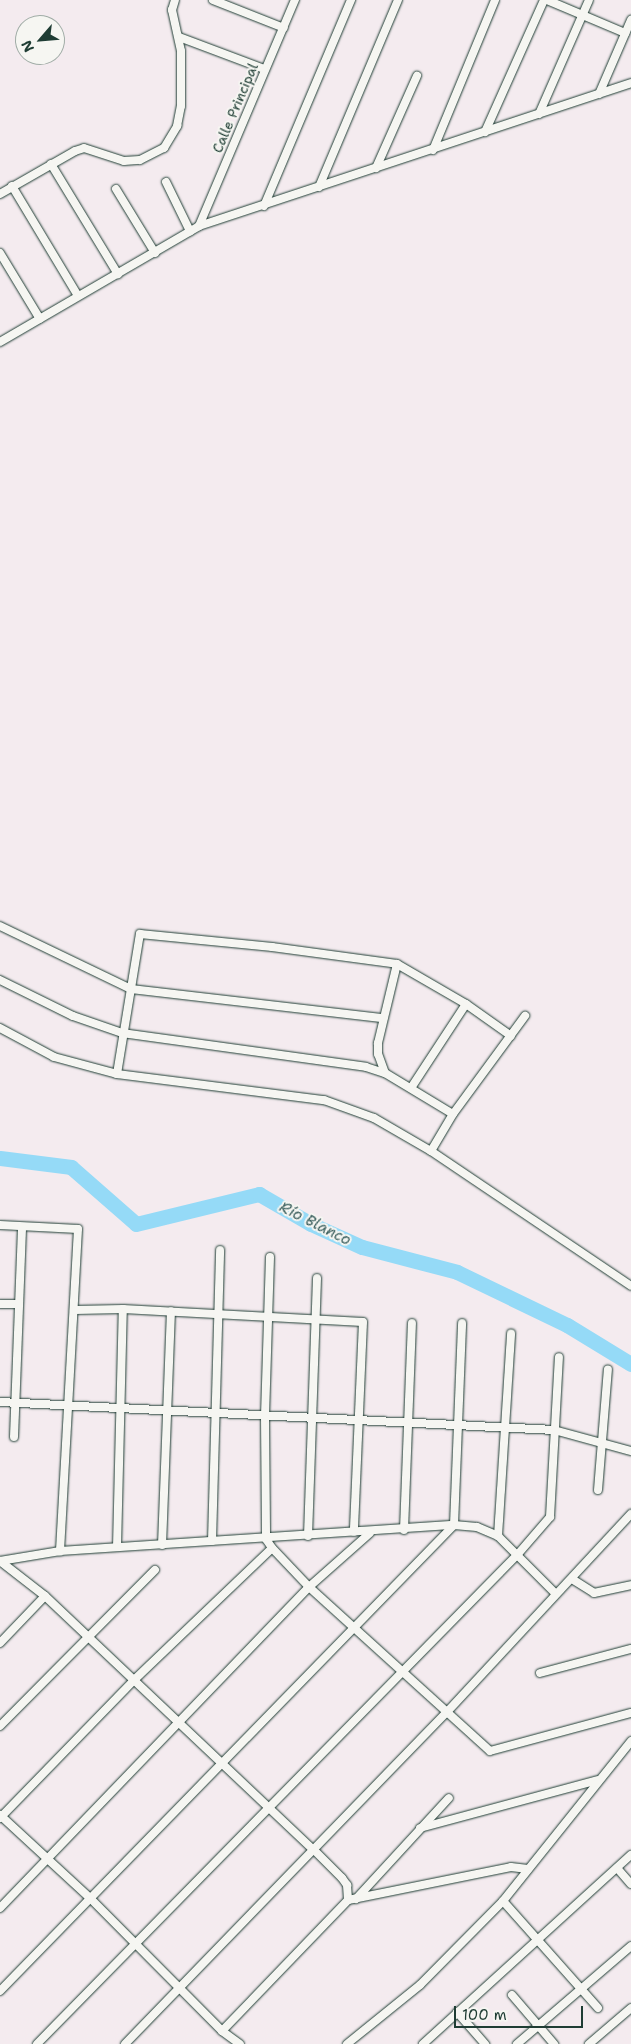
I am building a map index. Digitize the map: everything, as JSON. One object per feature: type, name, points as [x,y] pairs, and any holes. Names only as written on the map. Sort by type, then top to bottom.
[{"type":"street","points":[[0,194],[51,164],[84,148],[124,161],[140,160],[164,148],[176,126],[181,106],[179,37],[172,10],[175,0]]},
{"type":"street","points":[[213,0],[284,28]]},
{"type":"street","name":"Calle Principal","points":[[199,226],[264,69],[295,0]]},
{"type":"street","points":[[264,206],[351,0]]},
{"type":"street","points":[[320,187],[398,0]]},
{"type":"street","points":[[433,150],[495,0]]},
{"type":"street","points":[[485,132],[545,0],[583,14],[625,33]]},
{"type":"street","points":[[539,114],[589,0]]},
{"type":"street","points":[[599,94],[631,20]]},
{"type":"street","points":[[179,37],[264,69]]},
{"type":"street","points":[[376,168],[416,76]]},
{"type":"street","points":[[1,340],[199,226],[631,83]]},
{"type":"street","points":[[51,164],[118,274]]},
{"type":"street","points":[[166,182],[190,231]]},
{"type":"street","points":[[12,186],[78,296]]},
{"type":"street","points":[[116,188],[155,253]]},
{"type":"street","points":[[0,253],[40,319]]},
{"type":"street","points":[[0,926],[131,988],[383,1018]]},
{"type":"street","points":[[117,1074],[122,1033],[140,934],[272,947],[397,964],[466,1004],[510,1036]]},
{"type":"street","points":[[385,1072],[378,1054],[383,1018],[397,964]]},
{"type":"street","points":[[0,980],[73,1016],[122,1033],[385,1072],[453,1114]]},
{"type":"street","points":[[411,1088],[466,1004]]},
{"type":"street","points":[[431,1152],[453,1114],[524,1016]]},
{"type":"street","points":[[0,1028],[54,1057],[117,1074],[324,1100],[374,1118],[431,1152],[631,1286]]},
{"type":"street","points":[[0,1225],[78,1229],[70,1406],[60,1551]]},
{"type":"street","points":[[14,1437],[22,1227]]},
{"type":"street","points":[[212,1541],[220,1250]]},
{"type":"street","points":[[270,1257],[266,1417],[266,1539],[272,1548],[309,1587],[490,1751],[631,1713]]},
{"type":"street","points":[[308,1536],[317,1278]]},
{"type":"street","points":[[0,1304],[19,1304]]},
{"type":"street","points":[[75,1310],[123,1309],[363,1322],[354,1532]]},
{"type":"street","points":[[117,1547],[123,1309]]},
{"type":"street","points":[[162,1545],[171,1311]]},
{"type":"street","points":[[404,1530],[406,1421],[412,1323]]},
{"type":"street","points":[[0,1992],[356,1628],[454,1525],[456,1424],[462,1323]]},
{"type":"street","points":[[498,1536],[511,1333]]},
{"type":"street","points":[[37,2044],[134,1942],[518,1554],[552,1512],[554,1430],[560,1357]]},
{"type":"street","points":[[598,1490],[608,1368]]},
{"type":"street","points":[[0,1402],[167,1413],[406,1421],[554,1430],[631,1451]]},
{"type":"street","points":[[125,2044],[446,1713],[631,1514]]},
{"type":"street","points":[[0,1561],[60,1551],[354,1532],[370,1533],[454,1525],[477,1527],[498,1536],[556,1594]]},
{"type":"street","points":[[0,1908],[176,1722],[309,1587],[370,1533]]},
{"type":"street","points":[[240,2044],[222,2031],[90,1898],[0,1816],[133,1681],[272,1548]]},
{"type":"street","points":[[0,1561],[45,1596],[176,1722],[313,1849],[342,1878],[347,1885],[352,1899]]},
{"type":"street","points":[[0,1726],[155,1570]]},
{"type":"street","points":[[572,1579],[594,1593],[631,1585]]},
{"type":"street","points":[[0,1644],[45,1596]]},
{"type":"street","points":[[540,1672],[631,1649]]},
{"type":"street","points":[[348,2044],[420,1985],[503,1902],[598,1780],[631,1741]]},
{"type":"street","points":[[420,1828],[598,1780]]},
{"type":"street","points":[[222,2031],[449,1798]]},
{"type":"street","points":[[423,2044],[535,1940],[631,1855]]},
{"type":"street","points":[[352,1899],[511,1867],[528,1869]]},
{"type":"street","points":[[617,1868],[631,1884]]},
{"type":"street","points":[[503,1902],[535,1940],[598,2008]]},
{"type":"street","points":[[517,2044],[581,1991],[631,1946]]},
{"type":"street","points":[[512,1995],[554,2044]]},
{"type":"street","points":[[589,2044],[631,2008]]},
{"type":"street","points":[[458,2012],[485,2044]]},
{"type":"waterway","name":"Río Blanco","points":[[0,1158],[71,1167],[136,1224],[259,1194],[311,1224],[362,1247],[457,1272],[567,1325],[631,1364]]}]
